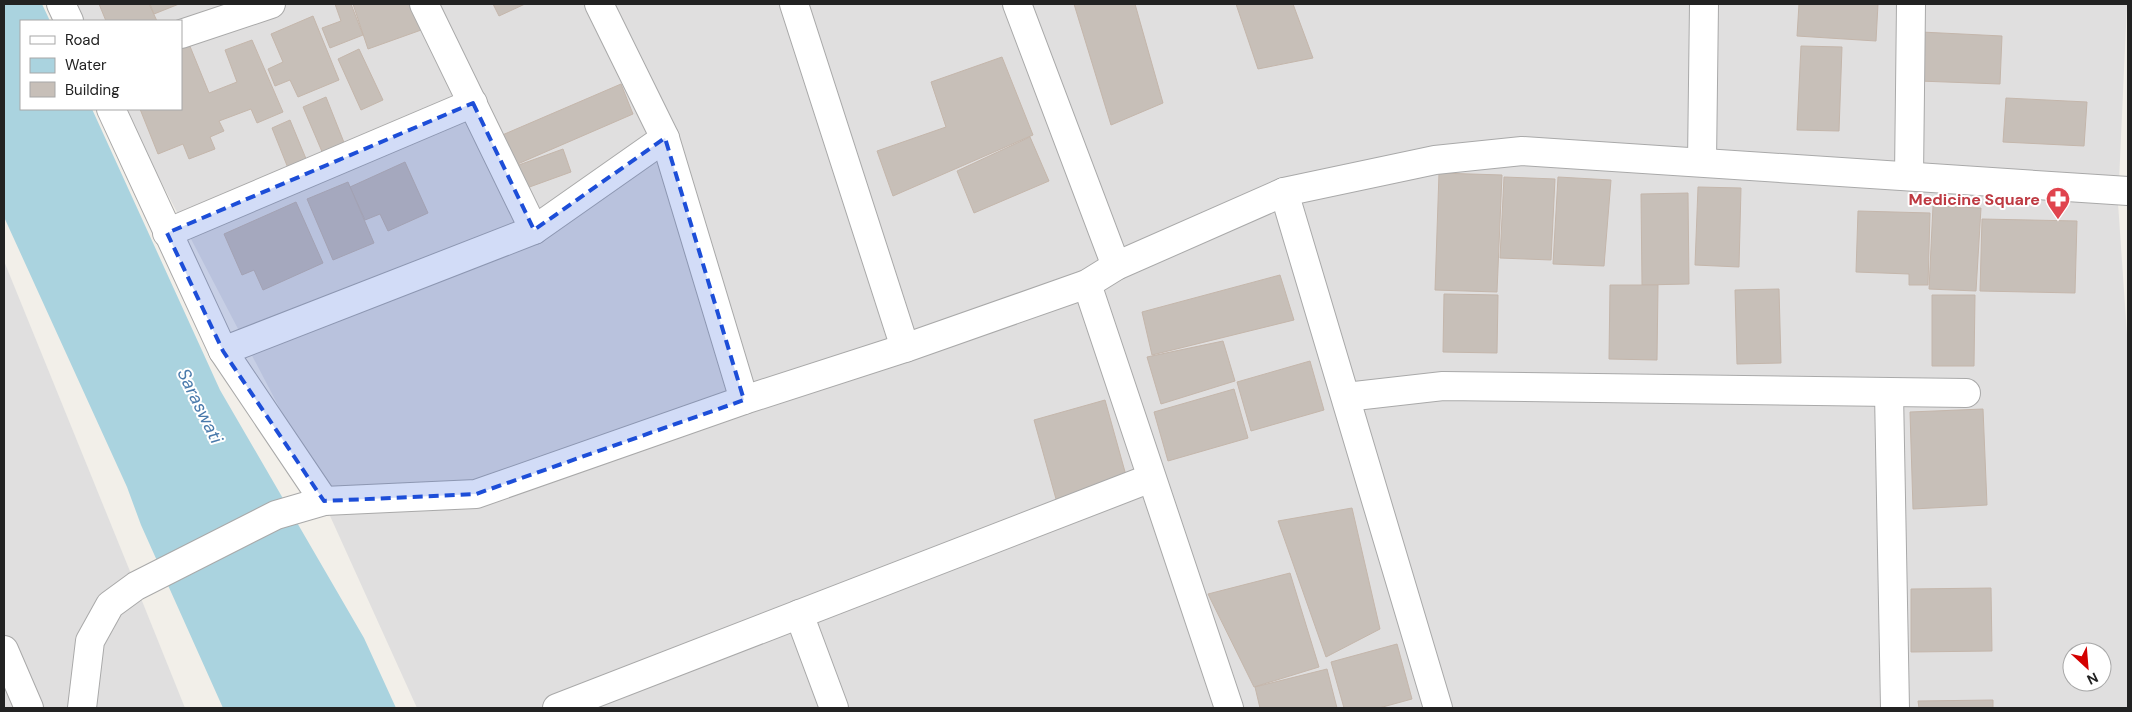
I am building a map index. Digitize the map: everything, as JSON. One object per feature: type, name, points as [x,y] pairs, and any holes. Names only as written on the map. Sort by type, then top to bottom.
[{"type":"street","points":[[61,4],[69,20]]},
{"type":"street","points":[[182,34],[271,4]]},
{"type":"street","points":[[424,4],[534,230]]},
{"type":"street","points":[[598,4],[666,138],[744,400]]},
{"type":"street","points":[[794,4],[905,348]]},
{"type":"street","points":[[1017,4],[1116,266]]},
{"type":"street","points":[[1702,162],[1704,4]]},
{"type":"street","points":[[1909,176],[1911,4]]},
{"type":"street","points":[[167,233],[472,103]]},
{"type":"street","points":[[111,110],[167,233],[224,351],[324,501]]},
{"type":"street","points":[[224,351],[534,230],[666,138]]},
{"type":"street","points":[[82,708],[90,641],[110,605],[136,586],[276,515],[324,501],[476,494],[744,400],[905,348],[1087,284],[1116,266],[1284,192],[1435,160],[1522,151],[2128,191]]},
{"type":"street","points":[[1284,192],[1438,708]]},
{"type":"street","points":[[1087,284],[1229,708]]},
{"type":"street","points":[[1346,397],[1443,386],[1966,393]]},
{"type":"street","points":[[1889,393],[1895,708]]},
{"type":"street","points":[[557,708],[1151,478]]},
{"type":"street","points":[[799,614],[834,708]]},
{"type":"street","points":[[4,650],[29,708]]},
{"type":"highlighted area","points":[[473,103],[534,230],[665,138],[744,400],[476,494],[324,501],[223,351],[167,233]]},
{"type":"shaded area","points":[[68,4],[2127,4],[2118,203],[2128,349],[2128,708],[417,708],[292,432],[124,110],[182,110],[182,20],[77,20]]},
{"type":"shaded area","points":[[4,261],[136,586],[185,708],[4,708]]},
{"type":"water","name":"Saraswati","points":[[4,4],[42,4],[50,20],[20,20],[20,110],[92,110],[220,390],[364,638],[396,708],[223,708],[141,525],[127,487],[4,217]]},
{"type":"building","points":[[99,4],[149,4],[157,20],[106,20]]},
{"type":"building","points":[[150,4],[179,4],[154,14]]},
{"type":"building","points":[[335,4],[351,4],[363,35],[330,48],[322,28],[341,21]]},
{"type":"building","points":[[353,4],[415,4],[424,29],[368,49]]},
{"type":"building","points":[[493,4],[525,4],[499,16]]},
{"type":"building","points":[[1074,4],[1135,4],[1163,103],[1111,125]]},
{"type":"building","points":[[1236,4],[1293,4],[1313,58],[1258,69]]},
{"type":"building","points":[[1799,4],[1878,4],[1876,41],[1797,36]]},
{"type":"building","points":[[313,16],[339,80],[298,97],[290,80],[275,86],[268,69],[283,62],[271,34]]},
{"type":"building","points":[[1921,32],[2002,36],[2000,84],[1919,81]]},
{"type":"building","points":[[187,39],[209,93],[237,82],[225,50],[252,40],[283,112],[257,123],[251,109],[219,121],[224,131],[210,137],[215,149],[189,159],[183,144],[158,154],[140,110],[182,110],[182,41]]},
{"type":"building","points":[[1801,46],[1842,47],[1839,131],[1797,130]]},
{"type":"building","points":[[359,49],[383,100],[361,110],[338,59]]},
{"type":"building","points":[[1002,57],[1033,135],[893,196],[877,151],[946,127],[931,82]]},
{"type":"building","points":[[621,84],[633,114],[513,166],[500,136]]},
{"type":"building","points":[[326,97],[345,145],[323,154],[303,107]]},
{"type":"building","points":[[2006,98],[2087,102],[2084,146],[2003,142]]},
{"type":"building","points":[[290,120],[309,166],[290,173],[272,128]]},
{"type":"building","points":[[1030,137],[1049,181],[974,213],[957,171]]},
{"type":"building","points":[[563,149],[571,172],[524,189],[516,166]]},
{"type":"building","points":[[405,162],[428,213],[388,231],[380,214],[365,220],[350,187]]},
{"type":"building","points":[[1439,173],[1502,175],[1497,292],[1435,290]]},
{"type":"building","points":[[1504,177],[1555,179],[1551,260],[1500,258]]},
{"type":"building","points":[[1558,177],[1611,180],[1604,266],[1553,264]]},
{"type":"building","points":[[348,182],[374,243],[333,260],[307,199]]},
{"type":"building","points":[[1698,187],[1741,188],[1739,267],[1695,265]]},
{"type":"building","points":[[1688,193],[1689,284],[1642,285],[1641,194]]},
{"type":"building","points":[[296,202],[323,263],[263,290],[254,270],[242,275],[224,234]]},
{"type":"building","points":[[1933,206],[1981,208],[1976,291],[1929,289]]},
{"type":"building","points":[[1858,211],[1930,213],[1928,285],[1909,285],[1909,274],[1856,272]]},
{"type":"building","points":[[1982,219],[2077,221],[2075,293],[1980,291]]},
{"type":"building","points":[[1280,275],[1294,320],[1152,355],[1142,312]]},
{"type":"building","points":[[1610,285],[1658,285],[1657,360],[1609,359]]},
{"type":"building","points":[[1779,289],[1781,363],[1737,364],[1735,290]]},
{"type":"building","points":[[1444,294],[1498,295],[1497,353],[1443,352]]},
{"type":"building","points":[[1932,295],[1975,295],[1974,366],[1932,366]]},
{"type":"building","points":[[1223,341],[1235,381],[1161,404],[1147,357]]},
{"type":"building","points":[[1310,361],[1324,410],[1251,431],[1237,382]]},
{"type":"building","points":[[1234,389],[1248,438],[1168,461],[1154,412]]},
{"type":"building","points":[[1105,400],[1127,479],[1056,499],[1034,420]]},
{"type":"building","points":[[1983,409],[1987,505],[1913,509],[1910,412]]},
{"type":"building","points":[[1352,508],[1380,629],[1326,657],[1278,521]]},
{"type":"building","points":[[1290,573],[1319,667],[1254,687],[1208,594]]},
{"type":"building","points":[[1991,588],[1992,651],[1911,652],[1911,589]]},
{"type":"building","points":[[1397,644],[1412,699],[1379,708],[1344,708],[1331,662]]},
{"type":"building","points":[[1327,669],[1337,708],[1260,708],[1255,687]]},
{"type":"building","points":[[1993,700],[1993,708],[1919,708],[1918,701]]},
{"type":"place","name":"Medicine Square","points":[[2058,220]]}]
